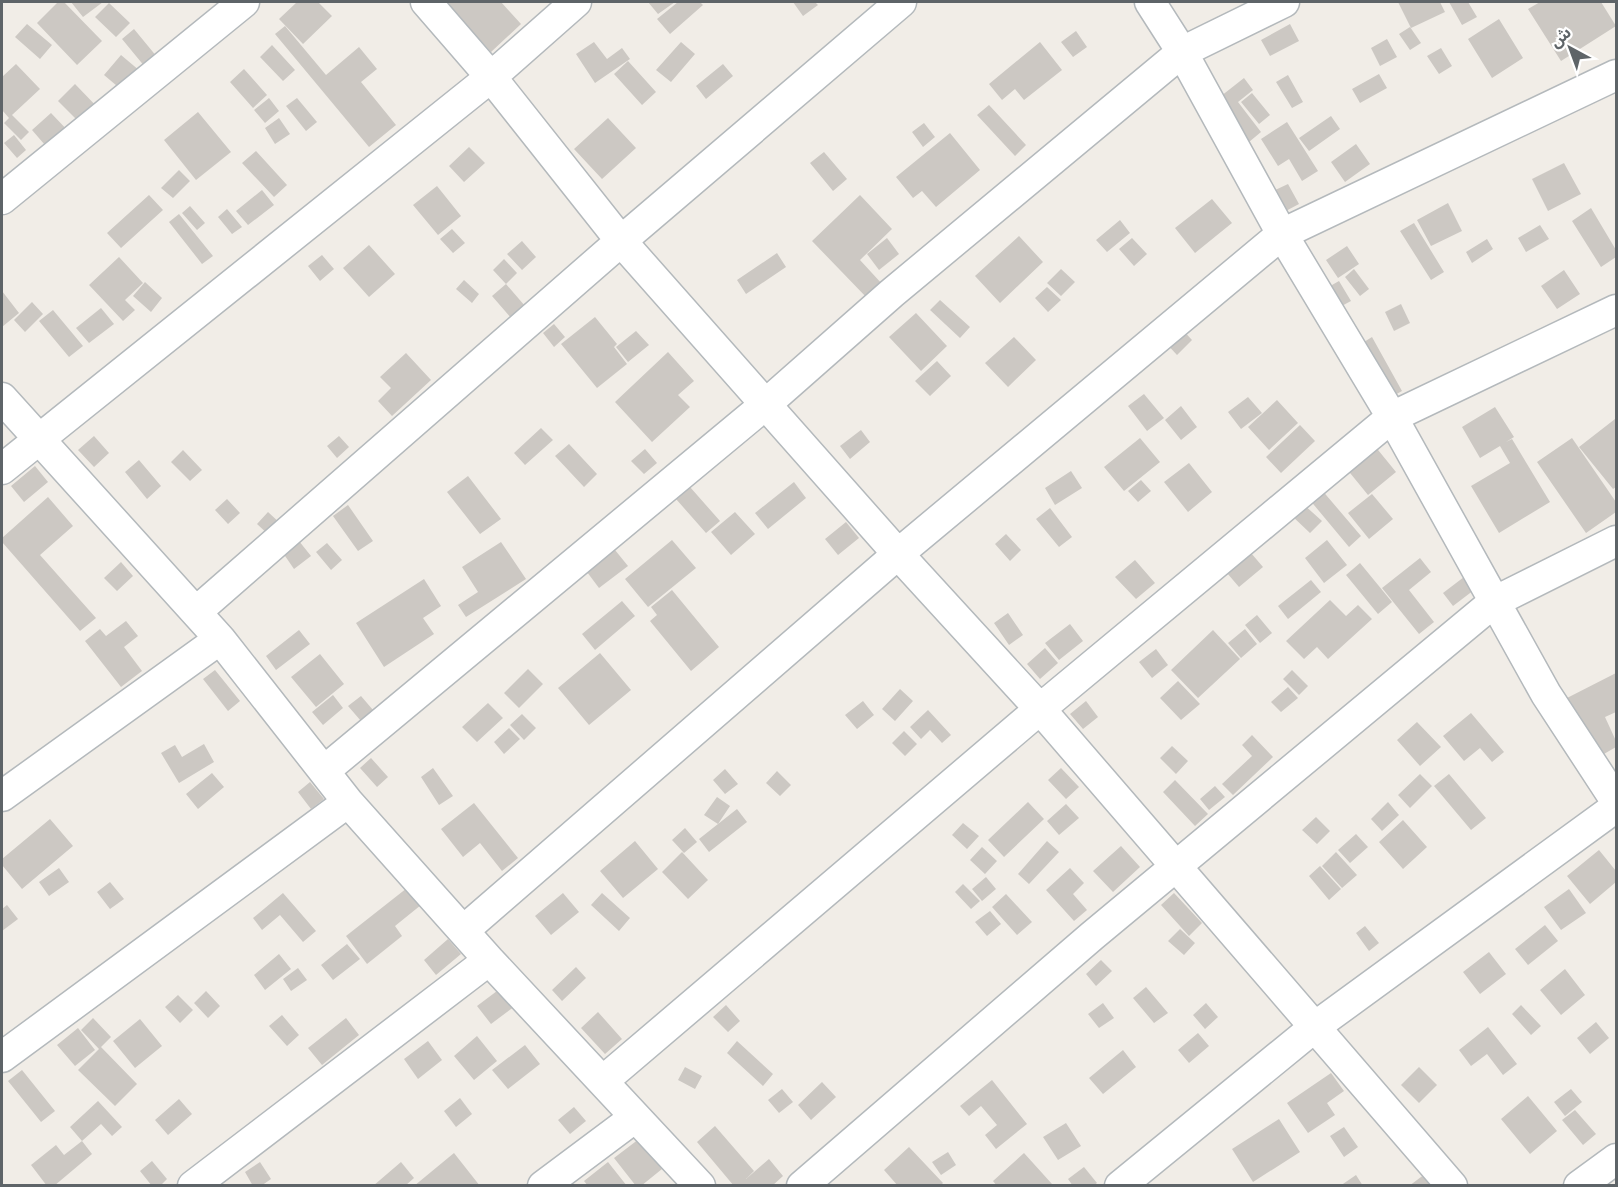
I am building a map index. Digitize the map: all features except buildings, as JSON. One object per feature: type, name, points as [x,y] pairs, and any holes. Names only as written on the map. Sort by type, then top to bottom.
[{"type":"street","points":[[2,199],[244,2]]},
{"type":"street","points":[[426,2],[491,76],[621,241],[898,554],[1040,709],[1452,1185]]},
{"type":"street","points":[[2,469],[491,76],[576,2]]},
{"type":"street","points":[[196,612],[621,241],[901,2]]},
{"type":"street","points":[[1150,2],[1182,52],[1282,234],[1392,417],[1546,694],[1617,801]]},
{"type":"street","points":[[324,771],[766,404],[892,292],[1182,52],[1284,2]]},
{"type":"street","points":[[463,931],[898,554],[1282,234],[1617,75]]},
{"type":"street","points":[[603,1081],[1040,709],[1392,417],[1617,310]]},
{"type":"street","points":[[2,399],[220,639],[348,802],[489,960],[603,1081],[634,1118],[700,1185]]},
{"type":"street","points":[[802,1185],[1175,866],[1494,602],[1617,541]]},
{"type":"street","points":[[2,796],[220,639]]},
{"type":"street","points":[[2,1058],[348,802]]},
{"type":"street","points":[[1119,1185],[1316,1026],[1617,807]]},
{"type":"street","points":[[193,1185],[489,960]]},
{"type":"street","points":[[543,1185],[634,1118]]},
{"type":"street","points":[[1579,1185],[1617,1159]]}]
